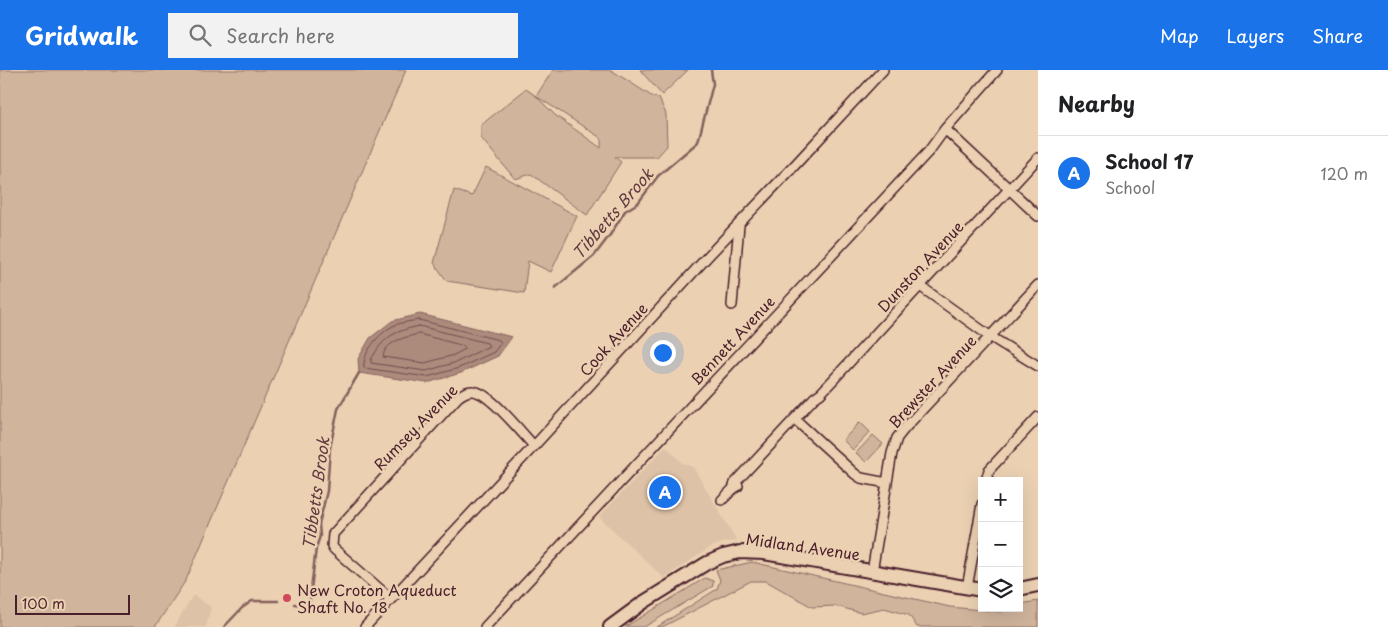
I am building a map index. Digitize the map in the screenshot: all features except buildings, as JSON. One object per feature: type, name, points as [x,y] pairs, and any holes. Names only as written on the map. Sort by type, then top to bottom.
[{"type":"street","name":"Cook Avenue","points":[[365,627],[693,272],[883,70]]},
{"type":"street","name":"Bennett Avenue","points":[[485,627],[929,150],[997,70]]},
{"type":"street","points":[[945,129],[1038,216]]},
{"type":"street","name":"Dunston Avenue","points":[[733,489],[735,483],[814,398],[821,393],[1038,158]]},
{"type":"street","points":[[732,305],[739,225]]},
{"type":"street","name":"Brewster Avenue","points":[[872,572],[892,453],[897,438],[1038,285]]},
{"type":"street","points":[[920,286],[991,337],[1038,366]]},
{"type":"street","name":"Rumsey Avenue","points":[[391,599],[332,546],[333,534],[463,393],[470,391],[478,392],[489,400],[534,446]]},
{"type":"street","name":"Dunston Avenue","points":[[722,500],[738,486],[818,401],[821,393]]},
{"type":"street","points":[[987,477],[990,470],[1038,417]]},
{"type":"street","points":[[798,422],[855,474],[862,478],[887,483]]},
{"type":"street","points":[[967,588],[979,522]]},
{"type":"street","name":"Midland Avenue","points":[[610,627],[644,602],[697,568],[731,554],[756,552],[978,589]]},
{"type":"street","points":[[1023,588],[1038,585]]},
{"type":"shaded area","points":[[0,70],[406,70],[186,580],[155,627],[0,627]]},
{"type":"shaded area","points":[[553,70],[611,70],[653,97],[659,98],[666,114],[667,146],[657,157],[615,157],[621,162],[587,215],[531,174],[515,179],[481,138],[481,125],[526,89],[536,96]],"holes":[[[536,96],[601,138],[601,148],[555,115]]]},
{"type":"shaded area","points":[[640,70],[688,70],[662,95]]},
{"type":"shaded area","points":[[486,167],[577,216],[551,272],[528,261],[524,293],[447,281],[434,263],[454,190],[472,196]]},
{"type":"shaded area","points":[[860,422],[870,432],[853,450],[843,440]]},
{"type":"shaded area","points":[[873,435],[883,444],[866,462],[856,453]]},
{"type":"shaded area","points":[[666,446],[682,463],[693,467],[737,541],[711,547],[664,578],[599,517]]},
{"type":"shaded area","points":[[752,562],[950,607],[978,610],[978,612],[1023,612],[1023,604],[1038,601],[1038,627],[917,627],[909,615],[884,608],[861,613],[836,606],[812,607],[766,581],[751,581],[662,627],[657,627],[717,589],[720,580],[716,570]]},
{"type":"shaded area","points":[[705,578],[713,581],[713,586],[644,627],[625,627]]},
{"type":"shaded area","points":[[193,595],[211,607],[206,627],[174,627]]},
{"type":"water","points":[[420,314],[512,337],[498,356],[461,373],[427,383],[359,373],[358,359],[370,338],[392,321]]},
{"type":"waterway","name":"Tibbetts Brook","points":[[555,288],[594,256],[625,211],[638,203],[658,176],[698,142],[713,84],[711,70]]},
{"type":"waterway","name":"Tibbetts Brook","points":[[295,604],[309,606],[316,548],[320,536],[319,524],[327,491],[330,448],[338,409],[359,373]]},
{"type":"waterway","name":"Tibbetts Brook","points":[[224,627],[242,608],[252,601],[278,601]]},
{"type":"place","name":"School 17","points":[[665,492]]},
{"type":"place","name":"New Croton Aqueduct Shaft No. 18","points":[[287,598]]}]
